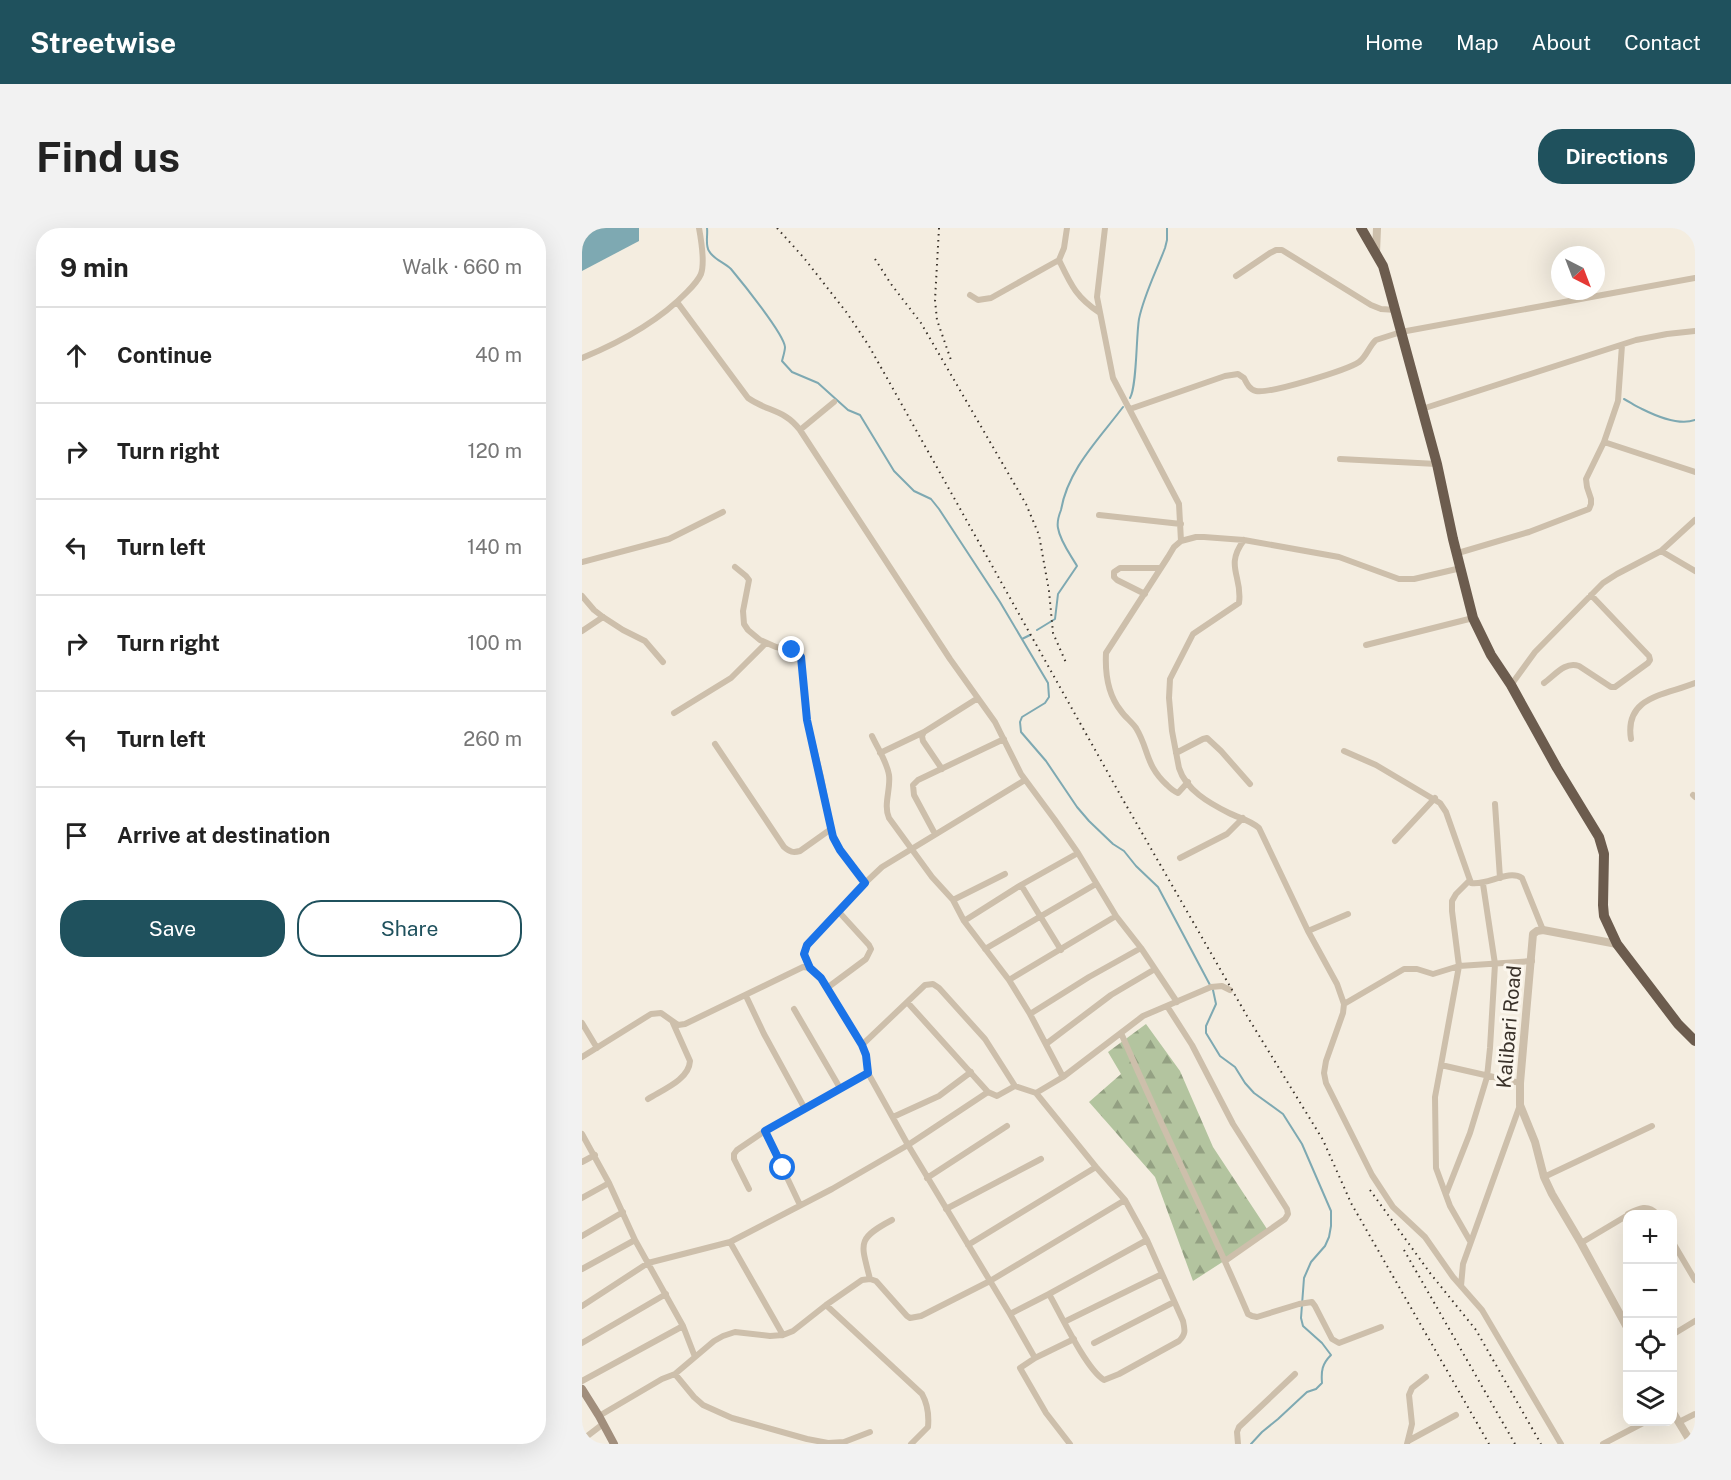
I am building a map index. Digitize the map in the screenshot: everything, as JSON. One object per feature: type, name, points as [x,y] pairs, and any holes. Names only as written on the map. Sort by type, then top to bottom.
[{"type":"highway","points":[[1361,228],[1383,266],[1396,310],[1437,464],[1473,618],[1491,655],[1511,685],[1599,837],[1604,854],[1604,916],[1617,944],[1678,1024],[1695,1041]]},
{"type":"main road","points":[[582,1389],[614,1444]]},
{"type":"street","points":[[582,358],[641,329],[677,302],[694,285],[701,273],[699,228]]},
{"type":"street","points":[[970,295],[978,300],[991,298],[1059,260],[1064,248],[1067,228]]},
{"type":"street","points":[[1105,228],[1097,297],[1113,378],[1177,499],[1180,509],[1181,541]]},
{"type":"street","points":[[1376,253],[1377,228]]},
{"type":"street","points":[[1236,276],[1270,253],[1282,250],[1371,305],[1381,309],[1396,310]]},
{"type":"street","points":[[1059,260],[1082,300],[1100,313]]},
{"type":"street","points":[[1130,409],[1210,380],[1234,374],[1244,378],[1254,391],[1260,392],[1330,374],[1358,363],[1376,340],[1401,332],[1695,278]]},
{"type":"street","points":[[677,302],[748,398],[788,417],[800,430],[950,659],[995,722],[1012,759],[1025,780],[1078,853],[1116,916],[1142,948],[1177,1002]]},
{"type":"street","points":[[1422,409],[1646,338],[1695,331]]},
{"type":"street","points":[[1458,554],[1529,532],[1589,509],[1591,504],[1586,479],[1604,442],[1618,402],[1622,345]]},
{"type":"street","points":[[800,430],[834,402]]},
{"type":"street","points":[[1604,442],[1695,472]]},
{"type":"street","points":[[1340,459],[1437,464]]},
{"type":"street","points":[[582,562],[669,538],[723,512]]},
{"type":"street","points":[[1100,516],[1181,524]]},
{"type":"street","points":[[1511,685],[1535,652],[1591,595],[1610,578],[1661,551],[1695,520]]},
{"type":"street","points":[[1188,782],[1178,793],[1167,786],[1155,772],[1137,730],[1118,706],[1110,691],[1106,654],[1160,568],[1174,547],[1181,541],[1196,537],[1244,540],[1339,557],[1399,579],[1414,579],[1461,568]]},
{"type":"street","points":[[1244,540],[1234,559],[1239,603],[1193,634],[1170,679],[1169,698],[1181,774],[1197,795],[1230,813],[1251,821],[1259,828],[1308,931],[1337,984],[1344,1004],[1326,1061],[1324,1073],[1326,1083],[1372,1175],[1393,1207],[1425,1237],[1461,1287],[1482,1310],[1561,1444]]},
{"type":"street","points":[[1661,551],[1695,571]]},
{"type":"street","points":[[735,567],[749,580],[743,611],[744,624],[748,630],[766,643],[792,650],[801,657],[807,720],[831,829],[840,850],[865,883]]},
{"type":"street","points":[[1145,594],[1117,580],[1114,572],[1120,568],[1160,568]]},
{"type":"street","points":[[1544,683],[1568,664],[1573,664],[1611,687],[1615,687],[1650,660],[1649,656],[1591,595]]},
{"type":"street","points":[[582,596],[603,617],[645,641],[663,662]]},
{"type":"street","points":[[582,631],[603,617]]},
{"type":"street","points":[[1366,645],[1473,618]]},
{"type":"street","points":[[674,713],[727,681],[766,643]]},
{"type":"street","points":[[1631,739],[1630,726],[1640,706],[1652,697],[1695,683]]},
{"type":"street","points":[[880,753],[924,732],[978,698]]},
{"type":"street","points":[[924,732],[922,741],[942,769]]},
{"type":"street","points":[[872,736],[889,774],[886,813],[939,886],[953,900],[964,921],[1009,980],[1030,1014],[1063,1077]]},
{"type":"street","points":[[1176,753],[1207,738],[1250,784]]},
{"type":"street","points":[[935,834],[912,790],[914,785],[918,780],[1004,739]]},
{"type":"street","points":[[715,744],[789,852],[800,851],[831,829]]},
{"type":"street","points":[[1344,751],[1376,765],[1440,803],[1446,812],[1470,880],[1474,884],[1483,884],[1514,875],[1519,876],[1522,878],[1543,930],[1617,944]]},
{"type":"street","points":[[1025,780],[887,864],[865,883],[804,950],[804,957],[810,968],[821,978],[862,1045],[866,1055],[868,1073],[927,1178],[1035,1358]]},
{"type":"street","points":[[1395,841],[1435,798]]},
{"type":"street","points":[[1495,804],[1500,878]]},
{"type":"street","points":[[1180,858],[1227,834],[1243,818]]},
{"type":"street","points":[[964,921],[1078,853]]},
{"type":"street","points":[[953,900],[1005,874]]},
{"type":"street","points":[[1470,880],[1452,901],[1459,966],[1435,1097],[1436,1168],[1456,1217],[1470,1241]]},
{"type":"street","points":[[985,949],[1096,884]]},
{"type":"street","points":[[1446,1194],[1470,1132],[1487,1077],[1495,964],[1483,884]]},
{"type":"street","points":[[1021,885],[1061,950]]},
{"type":"street","points":[[827,988],[866,959],[871,949],[839,912]]},
{"type":"street","points":[[1308,931],[1348,914]]},
{"type":"street","points":[[1009,980],[1116,916]]},
{"type":"street","name":"Kalibari Road","points":[[1543,930],[1533,934],[1520,1105],[1552,1194],[1623,1320]]},
{"type":"street","points":[[1030,1014],[1089,977],[1142,948]]},
{"type":"street","points":[[1344,1004],[1404,969],[1417,969],[1433,974],[1459,966],[1532,961]]},
{"type":"street","points":[[582,1057],[651,1014],[661,1012],[678,1025],[686,1024],[803,967],[810,968]]},
{"type":"street","points":[[1046,1044],[1111,995],[1155,969]]},
{"type":"street","points":[[862,1045],[925,985],[933,984],[939,988],[985,1039],[1015,1086],[1036,1093],[1125,1200],[1162,1274],[1185,1330],[1184,1337],[1104,1380],[1094,1372],[1049,1294]]},
{"type":"street","points":[[1036,1093],[1063,1077],[1143,1016],[1211,987],[1222,986],[1230,990]]},
{"type":"street","points":[[746,996],[805,1109]]},
{"type":"street","points":[[908,1003],[988,1092],[997,1096],[1015,1086]]},
{"type":"street","points":[[1167,1006],[1192,1044],[1233,1124],[1287,1209],[1288,1214],[1285,1219],[1226,1261]]},
{"type":"street","points":[[794,1009],[840,1088]]},
{"type":"street","points":[[648,1099],[682,1077],[690,1066],[690,1061],[673,1022]]},
{"type":"street","points":[[582,1023],[597,1048]]},
{"type":"street","points":[[1121,1033],[1248,1314],[1257,1317],[1312,1302],[1332,1339],[1339,1342],[1381,1327]]},
{"type":"street","points":[[1442,1065],[1520,1083]]},
{"type":"street","points":[[893,1117],[939,1096],[971,1072]]},
{"type":"street","points":[[749,1189],[734,1159],[736,1150],[868,1073]]},
{"type":"street","points":[[582,1306],[648,1263],[730,1242],[908,1145],[988,1092]]},
{"type":"street","points":[[1461,1287],[1463,1264],[1470,1241],[1520,1105]]},
{"type":"street","points":[[927,1178],[1007,1126]]},
{"type":"street","points":[[1544,1177],[1652,1126]]},
{"type":"street","points":[[765,1131],[800,1205]]},
{"type":"street","points":[[582,1134],[595,1155],[635,1240],[683,1326],[695,1357]]},
{"type":"street","points":[[582,1162],[595,1155]]},
{"type":"street","points":[[946,1209],[1041,1159]]},
{"type":"street","points":[[968,1245],[1096,1167]]},
{"type":"street","points":[[582,1198],[609,1183]]},
{"type":"street","points":[[582,1440],[601,1420],[662,1379],[675,1374],[723,1336],[735,1332],[770,1336],[783,1335],[793,1331],[862,1280],[870,1279],[876,1281],[901,1311],[910,1318],[921,1316],[990,1281],[1125,1200]]},
{"type":"street","points":[[1636,1210],[1646,1207],[1653,1210]]},
{"type":"street","points":[[582,1236],[623,1212]]},
{"type":"street","points":[[1581,1244],[1623,1218]]},
{"type":"street","points":[[870,1279],[862,1250],[863,1243],[872,1232],[892,1220]]},
{"type":"street","points":[[582,1269],[635,1240]]},
{"type":"street","points":[[1010,1314],[1147,1240]]},
{"type":"street","points":[[730,1242],[783,1335]]},
{"type":"street","points":[[1677,1249],[1695,1280]]},
{"type":"street","points":[[1064,1322],[1162,1274]]},
{"type":"street","points":[[582,1343],[666,1294]]},
{"type":"street","points":[[1094,1344],[1174,1302]]},
{"type":"street","points":[[826,1305],[922,1394],[927,1411],[928,1427],[911,1444]]},
{"type":"street","points":[[1677,1332],[1695,1321]]},
{"type":"street","points":[[582,1381],[683,1326]]},
{"type":"street","points":[[1070,1444],[1046,1413],[1020,1368],[1074,1339]]},
{"type":"street","points":[[675,1374],[703,1405],[732,1418],[828,1443],[844,1442],[870,1432]]},
{"type":"street","points":[[1238,1444],[1239,1427],[1294,1374]]},
{"type":"street","points":[[1407,1442],[1412,1424],[1409,1395],[1412,1388],[1426,1377]]},
{"type":"street","points":[[1407,1442],[1456,1414]]},
{"type":"street","points":[[1679,1422],[1695,1414]]},
{"type":"street","points":[[1677,1419],[1692,1444]]},
{"type":"street","points":[[1603,1444],[1637,1426]]},
{"type":"green space","points":[[1146,1024],[1180,1071],[1213,1147],[1269,1232],[1193,1281],[1155,1177],[1089,1102],[1121,1074],[1108,1052]]},
{"type":"water","points":[[582,228],[639,228],[639,241],[582,271]]},
{"type":"waterway","points":[[707,228],[707,246],[711,254],[731,269],[778,331],[785,347],[782,361],[792,372],[818,383],[848,410],[860,415],[894,471],[914,491],[931,499],[939,509],[1000,602],[1048,683],[1049,697],[1045,703],[1022,717],[1021,732],[1046,761],[1089,821],[1113,844],[1124,851],[1158,887],[1210,985]]},
{"type":"waterway","points":[[1130,398],[1134,383],[1139,319],[1165,248],[1167,228]]},
{"type":"waterway","points":[[1624,399],[1637,407],[1668,419],[1682,422],[1695,420]]},
{"type":"waterway","points":[[1037,630],[1055,619],[1058,594],[1077,566],[1063,543],[1058,528],[1058,519],[1070,481],[1086,455],[1123,407]]},
{"type":"waterway","points":[[1022,639],[1030,635]]},
{"type":"waterway","points":[[1213,990],[1216,1004],[1206,1026],[1206,1033],[1220,1056],[1235,1067],[1254,1093],[1283,1114],[1302,1144],[1331,1211],[1329,1237],[1325,1246],[1311,1262],[1304,1278],[1301,1318],[1303,1326],[1322,1343],[1331,1355],[1323,1368],[1322,1383],[1316,1389],[1307,1392],[1251,1444]]},
{"type":"railway","points":[[777,228],[847,313],[869,346],[1122,798],[1247,1016],[1323,1140],[1351,1203],[1489,1444]]},
{"type":"railway","points":[[939,228],[935,300],[937,320],[952,363]]},
{"type":"railway","points":[[875,259],[921,323],[1026,504],[1039,535],[1049,591],[1053,633],[1067,665]]},
{"type":"railway","points":[[1370,1190],[1430,1273],[1476,1330],[1541,1444]]},
{"type":"railway","points":[[1404,1250],[1515,1444]]},
{"type":"route","points":[[783,1168],[765,1131],[868,1073],[866,1055],[862,1045],[821,978],[810,968],[804,957],[807,945],[865,883],[833,837],[807,720],[801,657],[792,650]]}]
